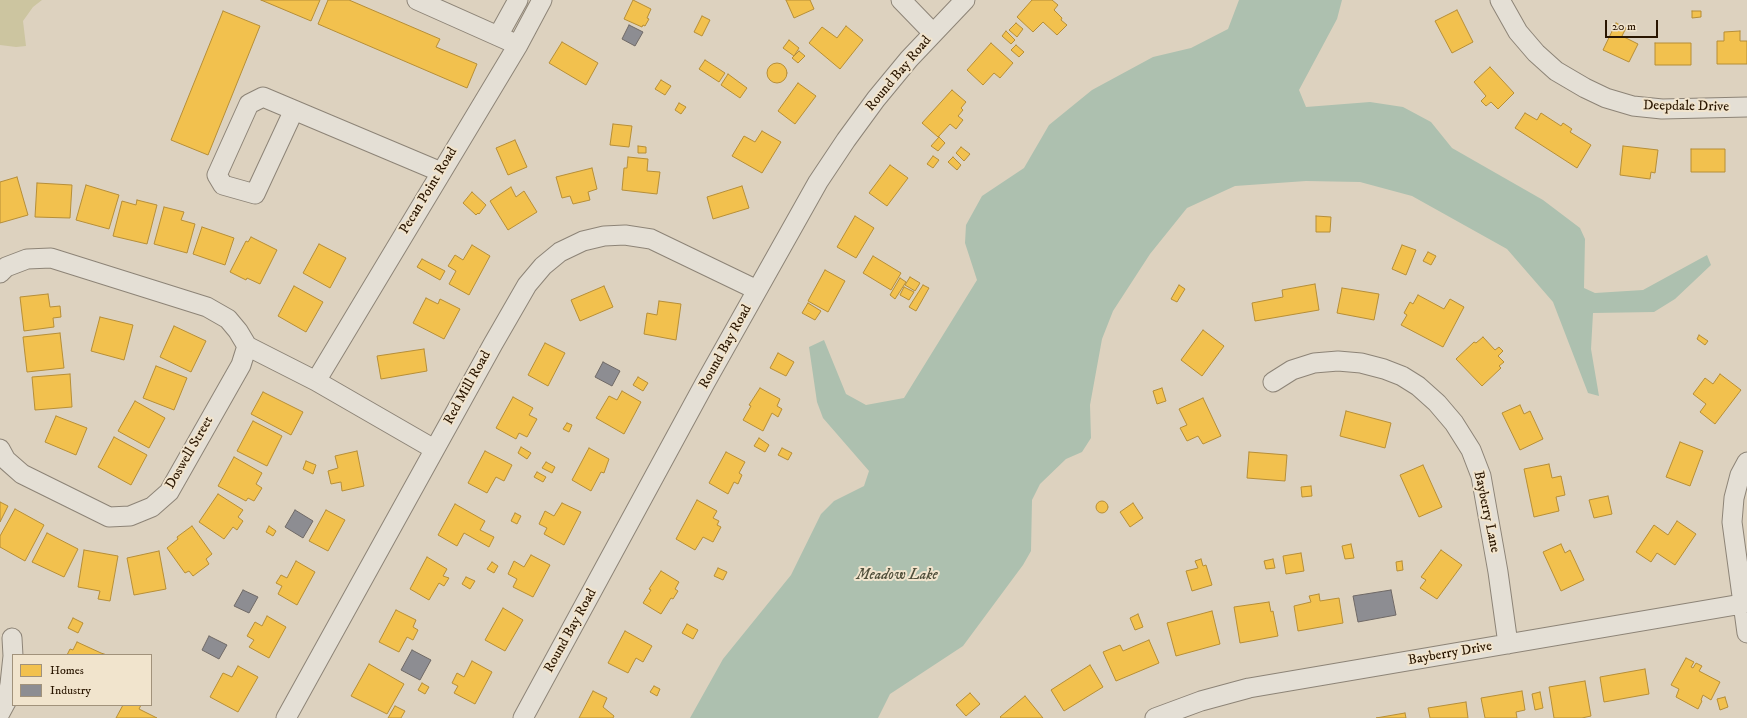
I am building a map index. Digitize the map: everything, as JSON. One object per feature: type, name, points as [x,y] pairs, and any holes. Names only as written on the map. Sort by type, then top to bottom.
[{"type":"street","points":[[417,0],[518,45]]},
{"type":"street","points":[[498,36],[518,0]]},
{"type":"street","name":"Pecan Point Road","points":[[316,381],[518,45],[542,0]]},
{"type":"street","points":[[901,0],[933,33]]},
{"type":"street","name":"Round Bay Road","points":[[523,718],[757,290],[818,182],[876,99],[933,33],[965,0]]},
{"type":"street","name":"Deepdale Drive","points":[[1500,0],[1518,32],[1536,53],[1556,71],[1584,88],[1606,98],[1633,106],[1662,109],[1747,107]]},
{"type":"street","points":[[294,110],[255,194],[223,185],[217,175],[249,104],[263,97],[294,110],[441,172]]},
{"type":"street","name":"Red Mill Road","points":[[286,718],[434,449],[527,285],[543,266],[566,249],[583,241],[604,236],[625,235],[651,239],[757,290]]},
{"type":"street","points":[[0,273],[6,267],[26,259],[51,258],[207,307],[228,319],[238,331],[247,346],[316,381],[434,449]]},
{"type":"street","name":"Doswell Street","points":[[0,449],[6,460],[22,474],[109,517],[130,516],[145,510],[152,507],[169,492],[241,365],[247,346]]},
{"type":"street","name":"Bayberry Lane","points":[[1273,382],[1292,370],[1314,364],[1338,361],[1361,363],[1384,369],[1402,376],[1418,386],[1437,403],[1454,423],[1471,450],[1481,476],[1498,572],[1508,644]]},
{"type":"street","points":[[1747,462],[1740,475],[1734,498],[1732,522],[1745,603],[1747,633]]},
{"type":"street","name":"Bayberry Drive","points":[[1155,718],[1200,701],[1249,688],[1745,603]]},
{"type":"street","points":[[12,638],[13,654]]},
{"type":"street","points":[[0,713],[7,700],[12,665]]},
{"type":"shaded area","points":[[0,0],[42,0],[33,7],[23,21],[26,46],[16,47],[0,45]]},
{"type":"water","name":"Meadow Lake","points":[[1239,0],[1342,0],[1337,19],[1299,90],[1306,107],[1370,102],[1403,107],[1431,122],[1452,148],[1543,200],[1580,228],[1585,239],[1584,288],[1595,293],[1643,290],[1707,255],[1711,265],[1675,299],[1654,312],[1593,313],[1591,349],[1599,396],[1588,393],[1553,302],[1507,249],[1412,196],[1360,182],[1306,181],[1235,186],[1187,208],[1150,254],[1113,311],[1102,339],[1090,405],[1091,438],[1082,452],[1066,459],[1040,484],[1032,500],[1031,551],[1023,565],[963,646],[890,694],[878,718],[690,718],[723,659],[791,575],[821,514],[834,501],[864,486],[869,471],[823,418],[817,402],[809,347],[824,340],[846,394],[866,405],[904,398],[977,280],[965,243],[966,225],[982,196],[1024,168],[1049,125],[1092,90],[1153,57],[1191,48],[1228,29]]},
{"type":"building: Homes","points":[[261,0],[320,0],[311,21]]},
{"type":"building: Homes","points":[[328,0],[349,0],[440,39],[436,47],[477,64],[467,88],[318,24]]},
{"type":"building: Homes","points":[[633,0],[651,9],[647,18],[649,19],[645,26],[643,25],[642,27],[624,19]]},
{"type":"building: Homes","points":[[786,0],[810,0],[814,9],[794,18]]},
{"type":"building: Homes","points":[[1032,0],[1052,0],[1058,5],[1054,10],[1062,18],[1061,20],[1067,25],[1057,35],[1043,22],[1033,32],[1017,17]]},
{"type":"building: Homes","points":[[1457,10],[1473,42],[1452,53],[1435,21]]},
{"type":"building: Homes","points":[[223,11],[260,26],[208,155],[171,140]]},
{"type":"building: Homes","points":[[1692,11],[1701,11],[1701,17],[1692,18]]},
{"type":"building: Homes","points":[[702,16],[710,20],[702,36],[694,32]]},
{"type":"building: Homes","points":[[1016,23],[1023,29],[1017,37],[1009,30]]},
{"type":"building: Homes","points":[[1616,23],[1626,28],[1622,36],[1638,44],[1629,62],[1603,50]]},
{"type":"building: Homes","points":[[846,26],[863,40],[840,69],[809,43],[822,27],[837,38]]},
{"type":"building: Homes","points":[[1006,31],[1015,40],[1011,44],[1002,36]]},
{"type":"building: Homes","points":[[1740,31],[1740,41],[1747,41],[1747,64],[1717,64],[1717,41],[1724,41],[1724,32]]},
{"type":"building: Homes","points":[[789,40],[799,48],[794,56],[783,48]]},
{"type":"building: Homes","points":[[562,42],[598,63],[586,85],[549,63]]},
{"type":"building: Homes","points":[[991,43],[1013,63],[1000,78],[994,73],[983,85],[967,70]]},
{"type":"building: Homes","points":[[1655,43],[1691,43],[1691,65],[1655,65]]},
{"type":"building: Homes","points":[[1016,45],[1024,52],[1019,57],[1011,50]]},
{"type":"building: Homes","points":[[799,51],[805,56],[798,63],[792,58]]},
{"type":"building: Homes","points":[[705,60],[725,73],[719,82],[699,69]]},
{"type":"building: Homes","points":[[777,63],[784,66],[787,73],[784,80],[777,83],[770,80],[767,73],[770,66]]},
{"type":"building: Homes","points":[[1490,67],[1514,93],[1498,109],[1491,102],[1486,106],[1481,101],[1486,96],[1474,82]]},
{"type":"building: Homes","points":[[728,74],[747,88],[740,98],[721,85]]},
{"type":"building: Homes","points":[[661,80],[671,86],[665,95],[655,89]]},
{"type":"building: Homes","points":[[798,83],[816,96],[795,124],[778,111]]},
{"type":"building: Homes","points":[[952,90],[966,102],[961,108],[963,110],[958,116],[963,120],[956,129],[950,124],[938,137],[922,123]]},
{"type":"building: Homes","points":[[679,103],[686,107],[681,114],[675,110]]},
{"type":"building: Homes","points":[[1525,113],[1537,120],[1541,113],[1561,126],[1563,123],[1572,129],[1570,132],[1591,145],[1577,168],[1515,128]]},
{"type":"building: Homes","points":[[613,124],[632,126],[629,147],[610,145]]},
{"type":"building: Homes","points":[[762,131],[781,142],[762,173],[732,156],[744,136],[755,142]]},
{"type":"building: Homes","points":[[939,137],[945,143],[938,151],[931,146]]},
{"type":"building: Homes","points":[[515,140],[527,167],[508,175],[496,148]]},
{"type":"building: Homes","points":[[638,146],[646,147],[646,153],[638,153]]},
{"type":"building: Homes","points":[[1623,146],[1658,150],[1655,173],[1651,172],[1650,179],[1620,175]]},
{"type":"building: Homes","points":[[961,147],[970,154],[964,161],[956,153]]},
{"type":"building: Homes","points":[[1691,149],[1725,149],[1725,172],[1691,172]]},
{"type":"building: Homes","points":[[933,156],[939,160],[933,168],[927,164]]},
{"type":"building: Homes","points":[[628,157],[648,159],[647,171],[660,172],[657,194],[622,190],[624,168],[627,168]]},
{"type":"building: Homes","points":[[953,157],[961,165],[957,170],[948,162]]},
{"type":"building: Homes","points":[[890,165],[908,178],[887,206],[869,193]]},
{"type":"building: Homes","points":[[592,168],[597,189],[588,192],[590,200],[573,204],[570,196],[562,198],[556,177]]},
{"type":"building: Homes","points":[[17,177],[28,215],[0,223],[0,182]]},
{"type":"building: Homes","points":[[37,183],[72,185],[70,218],[35,217]]},
{"type":"building: Homes","points":[[86,185],[119,195],[109,229],[76,220]]},
{"type":"building: Homes","points":[[742,186],[749,208],[713,219],[707,197]]},
{"type":"building: Homes","points":[[511,187],[516,197],[524,191],[537,212],[508,230],[490,201]]},
{"type":"building: Homes","points":[[472,192],[486,205],[479,214],[478,213],[476,215],[463,203]]},
{"type":"building: Homes","points":[[137,200],[157,205],[147,244],[113,236],[122,201],[136,205]]},
{"type":"building: Homes","points":[[164,207],[184,212],[181,220],[195,224],[187,253],[154,244]]},
{"type":"building: Homes","points":[[855,216],[874,228],[856,258],[837,247]]},
{"type":"building: Homes","points":[[1316,216],[1331,217],[1330,232],[1316,232]]},
{"type":"building: Homes","points":[[202,227],[234,238],[225,265],[193,254]]},
{"type":"building: Homes","points":[[251,237],[277,250],[260,284],[247,278],[246,280],[230,272],[246,241],[248,242]]},
{"type":"building: Homes","points":[[319,244],[346,258],[330,288],[303,273]]},
{"type":"building: Homes","points":[[472,245],[490,256],[469,295],[449,284],[456,271],[448,266],[455,255],[463,260]]},
{"type":"building: Homes","points":[[1402,245],[1416,250],[1406,275],[1392,269]]},
{"type":"building: Homes","points":[[1428,252],[1436,256],[1431,265],[1423,261]]},
{"type":"building: Homes","points":[[873,256],[901,273],[891,290],[863,273]]},
{"type":"building: Homes","points":[[422,259],[445,271],[440,280],[417,267]]},
{"type":"building: Homes","points":[[825,270],[845,281],[828,312],[808,301]]},
{"type":"building: Homes","points":[[910,277],[920,283],[915,291],[905,285]]},
{"type":"building: Homes","points":[[900,278],[906,282],[895,299],[890,295]]},
{"type":"building: Homes","points":[[1315,284],[1319,310],[1255,321],[1252,303],[1283,297],[1282,290]]},
{"type":"building: Homes","points":[[923,285],[929,288],[916,311],[909,307]]},
{"type":"building: Homes","points":[[1179,285],[1185,289],[1177,302],[1171,299]]},
{"type":"building: Homes","points":[[294,286],[323,302],[306,332],[278,316]]},
{"type":"building: Homes","points":[[604,286],[613,307],[580,321],[571,300]]},
{"type":"building: Homes","points":[[904,287],[914,292],[909,300],[900,295]]},
{"type":"building: Homes","points":[[1342,288],[1379,294],[1374,320],[1337,313]]},
{"type":"building: Homes","points":[[48,294],[50,307],[60,306],[61,317],[53,318],[54,327],[24,331],[20,297]]},
{"type":"building: Homes","points":[[1418,295],[1444,309],[1450,299],[1464,307],[1443,347],[1401,325],[1407,315],[1404,313],[1410,302],[1413,304]]},
{"type":"building: Homes","points":[[426,298],[438,304],[440,299],[460,309],[444,339],[413,323]]},
{"type":"building: Homes","points":[[659,301],[681,304],[676,340],[644,334],[647,313],[657,315]]},
{"type":"building: Homes","points":[[808,303],[821,311],[815,320],[802,313]]},
{"type":"building: Homes","points":[[100,317],[133,325],[124,360],[91,351]]},
{"type":"building: Homes","points":[[174,326],[206,341],[191,372],[160,357]]},
{"type":"building: Homes","points":[[1203,330],[1224,346],[1202,376],[1181,360]]},
{"type":"building: Homes","points":[[60,333],[64,368],[27,372],[23,337]]},
{"type":"building: Homes","points":[[1699,335],[1708,341],[1705,345],[1697,339]]},
{"type":"building: Homes","points":[[1483,337],[1495,350],[1499,347],[1503,351],[1498,356],[1504,362],[1499,366],[1501,368],[1482,386],[1456,359],[1474,342],[1476,343]]},
{"type":"building: Homes","points":[[545,343],[565,353],[548,386],[528,375]]},
{"type":"building: Homes","points":[[424,349],[427,371],[381,379],[377,356]]},
{"type":"building: Homes","points":[[778,353],[794,362],[786,376],[770,368]]},
{"type":"building: Homes","points":[[156,366],[187,378],[174,410],[143,398]]},
{"type":"building: Homes","points":[[70,374],[72,407],[35,410],[32,377]]},
{"type":"building: Homes","points":[[1720,374],[1741,390],[1715,424],[1700,412],[1706,404],[1693,394],[1705,378],[1713,384]]},
{"type":"building: Homes","points":[[638,377],[648,383],[643,391],[633,385]]},
{"type":"building: Homes","points":[[760,388],[780,399],[777,406],[782,409],[778,417],[772,413],[763,431],[743,420],[751,406],[749,405]]},
{"type":"building: Homes","points":[[1162,388],[1166,401],[1157,404],[1153,391]]},
{"type":"building: Homes","points":[[622,391],[641,402],[624,434],[596,418],[609,396],[617,400]]},
{"type":"building: Homes","points":[[263,392],[303,412],[291,435],[251,414]]},
{"type":"building: Homes","points":[[513,397],[533,408],[529,415],[537,419],[527,437],[519,433],[516,439],[496,428]]},
{"type":"building: Homes","points":[[1203,398],[1221,436],[1203,444],[1198,436],[1187,441],[1180,428],[1187,425],[1179,409]]},
{"type":"building: Homes","points":[[135,401],[165,418],[149,448],[118,431]]},
{"type":"building: Homes","points":[[1520,405],[1524,414],[1530,411],[1543,439],[1520,450],[1502,413]]},
{"type":"building: Homes","points":[[1346,411],[1391,423],[1385,448],[1340,436]]},
{"type":"building: Homes","points":[[56,416],[87,428],[76,455],[45,442]]},
{"type":"building: Homes","points":[[253,421],[282,436],[267,466],[237,451]]},
{"type":"building: Homes","points":[[567,423],[572,425],[569,432],[563,429]]},
{"type":"building: Homes","points":[[114,437],[147,455],[131,485],[98,467]]},
{"type":"building: Homes","points":[[759,438],[769,445],[765,452],[754,446]]},
{"type":"building: Homes","points":[[1680,442],[1703,451],[1690,486],[1666,477]]},
{"type":"building: Homes","points":[[521,447],[531,453],[527,459],[518,453]]},
{"type":"building: Homes","points":[[589,448],[609,459],[604,473],[601,472],[591,491],[572,480]]},
{"type":"building: Homes","points":[[782,448],[792,453],[788,460],[778,455]]},
{"type":"building: Homes","points":[[357,451],[364,486],[342,491],[341,482],[331,484],[328,471],[338,468],[335,456]]},
{"type":"building: Homes","points":[[485,451],[512,465],[504,481],[496,477],[487,493],[468,483]]},
{"type":"building: Homes","points":[[726,452],[745,462],[739,473],[742,475],[738,484],[734,482],[728,494],[709,483]]},
{"type":"building: Homes","points":[[1249,452],[1287,455],[1285,481],[1247,478]]},
{"type":"building: Homes","points":[[234,457],[262,473],[256,484],[262,488],[254,501],[248,498],[246,501],[218,486]]},
{"type":"building: Homes","points":[[306,461],[316,465],[313,474],[303,469]]},
{"type":"building: Homes","points":[[546,462],[555,467],[552,473],[542,468]]},
{"type":"building: Homes","points":[[1549,464],[1552,478],[1561,476],[1565,495],[1556,497],[1559,511],[1534,517],[1524,469]]},
{"type":"building: Homes","points":[[1423,465],[1442,507],[1419,517],[1400,475]]},
{"type":"building: Homes","points":[[537,472],[546,477],[543,482],[534,477]]},
{"type":"building: Homes","points":[[1311,486],[1312,496],[1302,497],[1301,487]]},
{"type":"building: Homes","points":[[218,494],[243,510],[238,517],[243,521],[237,530],[233,527],[224,539],[199,522]]},
{"type":"building: Homes","points":[[1608,496],[1612,514],[1594,518],[1589,500]]},
{"type":"building: Homes","points":[[697,500],[717,511],[713,518],[719,521],[717,525],[721,527],[713,542],[703,537],[695,550],[676,539]]},
{"type":"building: Homes","points":[[1100,501],[1104,501],[1108,507],[1104,513],[1100,513],[1096,509],[1096,505]]},
{"type":"building: Homes","points":[[0,502],[8,506],[0,522]]},
{"type":"building: Homes","points":[[562,503],[581,512],[564,545],[544,534],[547,528],[539,524],[545,511],[554,516]]},
{"type":"building: Homes","points":[[1133,503],[1143,518],[1130,527],[1120,512]]},
{"type":"building: Homes","points":[[455,504],[485,521],[480,530],[494,537],[489,547],[464,533],[457,546],[438,535]]},
{"type":"building: Homes","points":[[15,509],[44,525],[25,561],[0,547],[0,536]]},
{"type":"building: Homes","points":[[326,510],[345,520],[328,551],[309,541]]},
{"type":"building: Homes","points":[[515,513],[521,516],[517,524],[511,521]]},
{"type":"building: Homes","points":[[1677,521],[1696,534],[1675,565],[1657,553],[1651,562],[1636,552],[1654,525],[1668,535]]},
{"type":"building: Homes","points":[[192,526],[212,554],[206,559],[209,564],[193,576],[189,571],[185,573],[167,548],[178,539],[177,537]]},
{"type":"building: Homes","points":[[269,526],[276,531],[273,536],[266,532]]},
{"type":"building: Homes","points":[[47,533],[78,549],[64,577],[32,562]]},
{"type":"building: Homes","points":[[1351,544],[1354,558],[1345,559],[1342,546]]},
{"type":"building: Homes","points":[[1561,544],[1565,553],[1570,550],[1584,580],[1561,591],[1543,552]]},
{"type":"building: Homes","points":[[84,550],[118,556],[110,601],[98,599],[100,591],[78,587]]},
{"type":"building: Homes","points":[[1441,550],[1462,565],[1437,599],[1420,588],[1426,580],[1421,577]]},
{"type":"building: Homes","points":[[159,551],[166,589],[134,595],[127,558]]},
{"type":"building: Homes","points":[[1301,553],[1304,571],[1286,574],[1283,556]]},
{"type":"building: Homes","points":[[531,555],[550,565],[533,597],[513,587],[517,579],[508,574],[514,561],[524,567]]},
{"type":"building: Homes","points":[[427,557],[447,569],[443,576],[449,578],[444,586],[439,583],[429,600],[410,589]]},
{"type":"building: Homes","points":[[1201,559],[1203,566],[1206,565],[1212,585],[1192,591],[1186,571],[1198,568],[1195,561]]},
{"type":"building: Homes","points":[[1273,559],[1275,568],[1266,569],[1264,561]]},
{"type":"building: Homes","points":[[296,561],[315,572],[297,605],[278,594],[282,586],[276,583],[281,575],[287,578]]},
{"type":"building: Homes","points":[[1402,561],[1403,570],[1397,571],[1396,562]]},
{"type":"building: Homes","points":[[492,562],[498,566],[494,573],[487,569]]},
{"type":"building: Homes","points":[[718,568],[727,572],[723,580],[714,576]]},
{"type":"building: Homes","points":[[661,571],[679,582],[675,589],[678,591],[673,599],[671,598],[661,614],[643,603],[651,590],[649,589]]},
{"type":"building: Homes","points":[[466,577],[475,581],[470,589],[462,584]]},
{"type":"building: Homes","points":[[1319,594],[1320,601],[1339,598],[1343,623],[1298,631],[1294,606],[1311,602],[1309,596]]},
{"type":"building: Homes","points":[[1269,602],[1271,612],[1273,611],[1278,636],[1240,643],[1234,607]]},
{"type":"building: Homes","points":[[503,608],[523,620],[505,651],[485,640]]},
{"type":"building: Homes","points":[[396,610],[416,620],[413,627],[418,630],[413,640],[407,637],[399,652],[379,642]]},
{"type":"building: Homes","points":[[1212,611],[1220,644],[1176,656],[1167,623]]},
{"type":"building: Homes","points":[[1138,614],[1143,627],[1135,630],[1130,618]]},
{"type":"building: Homes","points":[[267,616],[286,627],[269,658],[249,647],[254,640],[247,636],[255,622],[262,626]]},
{"type":"building: Homes","points":[[73,618],[83,623],[78,633],[68,628]]},
{"type":"building: Homes","points":[[687,624],[698,630],[693,639],[682,633]]},
{"type":"building: Homes","points":[[625,631],[652,646],[643,662],[636,658],[628,673],[608,663]]},
{"type":"building: Homes","points":[[1149,640],[1159,663],[1116,681],[1103,652],[1120,645],[1123,651]]},
{"type":"building: Homes","points":[[77,642],[104,654],[68,654],[70,649],[73,650]]},
{"type":"building: Homes","points":[[1686,658],[1694,662],[1691,667],[1693,668],[1696,663],[1702,666],[1699,671],[1720,682],[1711,700],[1703,695],[1698,709],[1676,697],[1679,689],[1671,685]]},
{"type":"building: Homes","points":[[472,661],[492,672],[475,704],[454,693],[458,686],[452,683],[457,673],[464,677]]},
{"type":"building: Homes","points":[[369,664],[404,684],[387,714],[351,696]]},
{"type":"building: Homes","points":[[1090,665],[1103,687],[1064,711],[1051,690]]},
{"type":"building: Homes","points":[[238,666],[258,677],[238,712],[210,697],[223,673],[232,677]]},
{"type":"building: Homes","points":[[1645,669],[1649,694],[1604,702],[1600,677]]},
{"type":"building: Homes","points":[[1585,681],[1591,716],[1582,718],[1554,718],[1549,687]]},
{"type":"building: Homes","points":[[422,683],[429,687],[425,694],[418,690]]},
{"type":"building: Homes","points":[[654,686],[660,689],[657,696],[650,692]]},
{"type":"building: Homes","points":[[593,691],[607,698],[603,707],[614,716],[613,718],[579,718]]},
{"type":"building: Homes","points":[[1522,691],[1525,710],[1516,712],[1517,718],[1485,718],[1481,698]]},
{"type":"building: Homes","points":[[1540,692],[1543,708],[1535,710],[1532,694]]},
{"type":"building: Homes","points":[[970,693],[980,704],[966,716],[956,705]]},
{"type":"building: Homes","points":[[1025,696],[1043,718],[1000,717]]},
{"type":"building: Homes","points":[[1725,697],[1728,707],[1720,710],[1717,699]]},
{"type":"building: Homes","points":[[1466,702],[1468,718],[1430,718],[1428,708]]},
{"type":"building: Homes","points":[[122,706],[140,706],[139,709],[157,718],[116,718]]},
{"type":"building: Homes","points":[[395,706],[405,711],[401,718],[388,718]]},
{"type":"building: Homes","points":[[1405,713],[1406,718],[1376,718]]},
{"type":"building: Industry","points":[[629,25],[643,32],[635,46],[622,39]]},
{"type":"building: Industry","points":[[603,362],[620,371],[612,386],[595,377]]},
{"type":"building: Industry","points":[[295,510],[313,521],[303,538],[285,527]]},
{"type":"building: Industry","points":[[243,590],[258,597],[249,613],[234,606]]},
{"type":"building: Industry","points":[[1391,590],[1396,615],[1358,622],[1353,596]]},
{"type":"building: Industry","points":[[209,636],[227,645],[219,659],[202,650]]},
{"type":"building: Industry","points":[[412,650],[431,660],[420,680],[401,670]]}]
